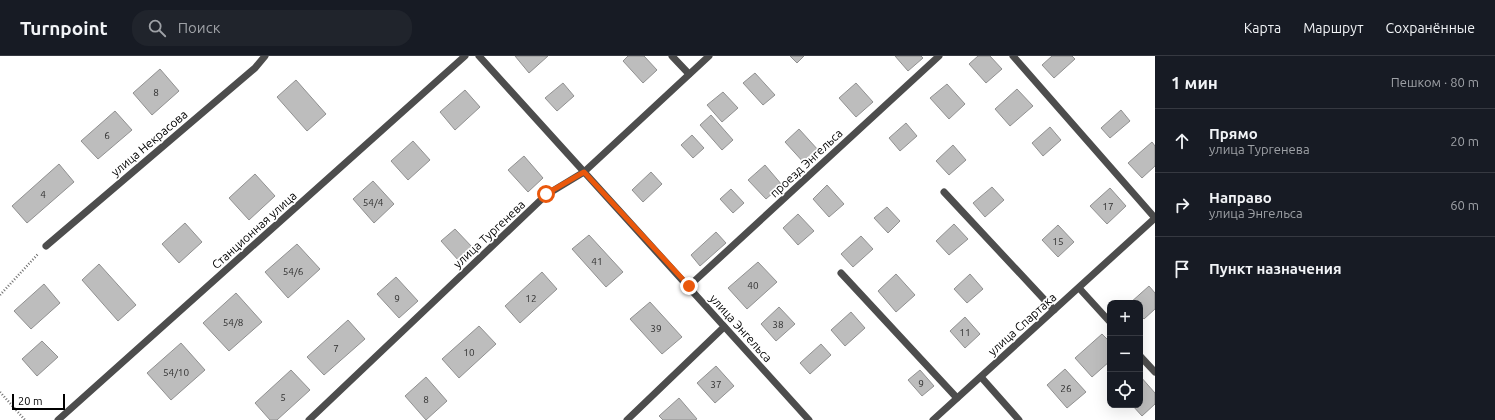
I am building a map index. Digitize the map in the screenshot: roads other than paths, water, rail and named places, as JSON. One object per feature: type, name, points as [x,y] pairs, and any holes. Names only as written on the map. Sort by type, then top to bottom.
[{"type":"street","name":"улица Некрасова","points":[[46,246],[255,68],[265,56]]},
{"type":"street","name":"Станционная улица","points":[[58,420],[465,56]]},
{"type":"street","name":"улица Энгельса","points":[[479,56],[809,420]]},
{"type":"street","points":[[672,56],[689,74]]},
{"type":"street","name":"улица Тургенева","points":[[308,420],[546,194],[584,172],[709,56]]},
{"type":"street","name":"проезд Энгельса","points":[[689,286],[939,56]]},
{"type":"street","points":[[1013,56],[1155,218]]},
{"type":"street","points":[[944,192],[1054,310]]},
{"type":"street","name":"улица Спартака","points":[[933,420],[1155,218]]},
{"type":"street","points":[[841,273],[957,398]]},
{"type":"street","points":[[1079,288],[1107,319]]},
{"type":"street","points":[[627,420],[724,327]]},
{"type":"street","points":[[1143,359],[1155,372]]},
{"type":"street","points":[[980,377],[1019,420]]}]
